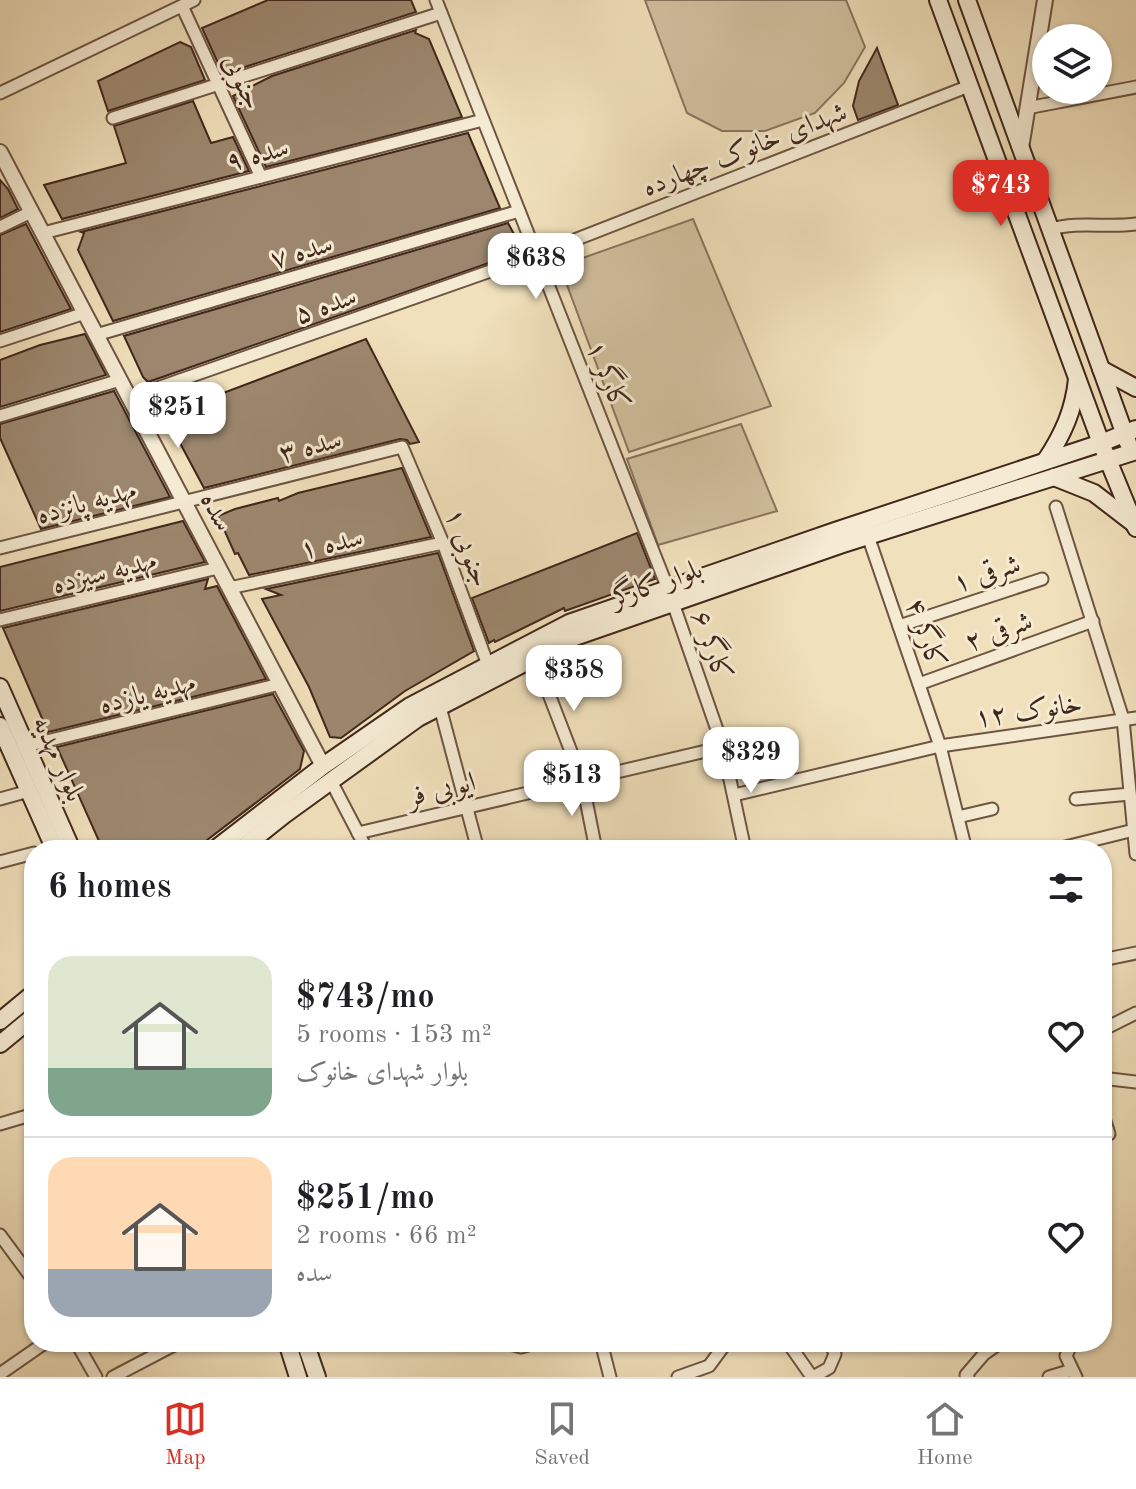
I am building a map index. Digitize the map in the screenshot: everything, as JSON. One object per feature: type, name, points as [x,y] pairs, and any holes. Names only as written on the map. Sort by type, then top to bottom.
[{"type":"main road","points":[[938,0],[1101,443],[1135,526]]},
{"type":"main road","points":[[967,0],[1101,369],[1130,432],[1135,456]]},
{"type":"main road","points":[[1101,369],[1136,388]]},
{"type":"main road","points":[[1077,374],[1075,400],[1050,468],[1094,493],[1135,526]]},
{"type":"main road","name":"بلوار کارگر","points":[[227,840],[323,766],[410,706],[569,623],[671,596],[868,536],[1050,468],[1130,432]]},
{"type":"main road","name":"بلوار کارگر","points":[[253,840],[418,718],[575,637],[671,596],[1050,468],[1135,456]]},
{"type":"main road","name":"بلوار مهدیه","points":[[0,687],[26,746],[50,818],[51,840]]},
{"type":"main road","name":"بلوار مهدیه","points":[[0,726],[29,791],[65,840]]},
{"type":"main road","points":[[0,1021],[24,1001]]},
{"type":"main road","points":[[17,1007],[24,1013]]},
{"type":"main road","points":[[0,1044],[24,1025]]},
{"type":"main road","points":[[290,1352],[298,1377]]},
{"type":"main road","points":[[308,1352],[317,1377]]},
{"type":"street","points":[[0,93],[194,0]]},
{"type":"street","name":"کارگر ۱","points":[[436,0],[671,596]]},
{"type":"street","points":[[1021,148],[1045,0]]},
{"type":"street","name":"جنوبی","points":[[182,6],[261,177]]},
{"type":"street","points":[[113,118],[441,13]]},
{"type":"street","name":"شهدای خانوک چهارده","points":[[536,255],[969,86]]},
{"type":"street","points":[[1027,108],[1136,87]]},
{"type":"street","name":"سده ۹","points":[[43,233],[483,120]]},
{"type":"street","name":"سده","points":[[0,152],[323,766]]},
{"type":"street","name":"سده ۷","points":[[96,335],[519,211]]},
{"type":"street","points":[[0,227],[31,212]]},
{"type":"street","points":[[1051,229],[1064,225],[1116,227],[1136,224]]},
{"type":"street","name":"سده ۵","points":[[129,398],[536,255]]},
{"type":"street","points":[[0,341],[85,313]]},
{"type":"street","points":[[0,416],[120,380]]},
{"type":"street","name":"سده ۳","points":[[183,501],[402,447]]},
{"type":"street","name":"۱ جنوبی","points":[[402,447],[443,543],[488,665]]},
{"type":"street","name":"مهدیه پانزده","points":[[0,548],[183,501]]},
{"type":"street","points":[[1056,507],[1093,621],[1130,719],[1130,794],[1136,854]]},
{"type":"street","name":"کارگر ۴","points":[[868,536],[940,746],[964,840]]},
{"type":"street","name":"سده ۱","points":[[229,588],[443,543]]},
{"type":"street","name":"مهدیه سیزده","points":[[0,620],[218,568]]},
{"type":"street","name":"شرقی ۱","points":[[899,626],[1042,579]]},
{"type":"street","name":"کارگر ۶","points":[[671,596],[723,747],[743,840]]},
{"type":"street","name":"شرقی ۲","points":[[919,684],[1093,621]]},
{"type":"street","points":[[535,658],[582,780],[594,840]]},
{"type":"street","name":"مهدیه یازده","points":[[26,746],[280,684]]},
{"type":"street","points":[[440,707],[475,840]]},
{"type":"street","name":"خانوک ۱۲","points":[[734,795],[940,746],[1130,719]]},
{"type":"street","name":"ایوبی فر","points":[[358,833],[723,747]]},
{"type":"street","points":[[332,783],[362,840]]},
{"type":"street","points":[[0,799],[29,791]]},
{"type":"street","points":[[1076,799],[1130,794]]},
{"type":"street","points":[[958,817],[992,809]]},
{"type":"street","points":[[1094,840],[1134,830]]},
{"type":"street","points":[[0,862],[24,856]]},
{"type":"street","points":[[1112,958],[1136,953]]},
{"type":"street","points":[[1112,1025],[1136,1013]]},
{"type":"street","points":[[1112,1079],[1136,1082]]},
{"type":"street","points":[[0,1124],[24,1117]]},
{"type":"street","points":[[0,1235],[23,1266]]},
{"type":"street","points":[[0,1374],[32,1352]]},
{"type":"street","points":[[82,1352],[96,1377]]},
{"type":"street","points":[[113,1377],[161,1352]]},
{"type":"street","points":[[604,1352],[610,1377]]},
{"type":"street","points":[[678,1377],[709,1366],[719,1352]]},
{"type":"street","points":[[795,1352],[813,1377],[829,1368],[834,1352]]},
{"type":"street","points":[[968,1377],[966,1375],[987,1352]]},
{"type":"street","points":[[1049,1377],[1074,1373],[1066,1356],[1068,1352]]},
{"type":"shaded area","points":[[645,0],[846,0],[865,47],[844,83],[815,113],[765,131],[722,131],[687,113]]},
{"type":"shaded area","points":[[693,219],[771,406],[629,452],[560,266]]},
{"type":"shaded area","points":[[741,424],[777,511],[658,545],[627,459]]},
{"type":"building","points":[[268,0],[411,0],[416,12],[223,74],[202,28]]},
{"type":"building","points":[[416,30],[415,33],[429,39],[462,117],[266,167],[233,96],[272,76]]},
{"type":"building","points":[[180,42],[191,47],[205,80],[108,111],[98,81]]},
{"type":"building","points":[[877,48],[898,105],[858,120],[853,106],[859,81]]},
{"type":"building","points":[[193,101],[211,143],[233,137],[249,171],[62,219],[44,185],[126,163],[114,126]]},
{"type":"building","points":[[468,133],[500,208],[113,321],[78,250],[84,233],[81,232]]},
{"type":"building","points":[[0,180],[18,209],[0,218]]},
{"type":"building","points":[[508,223],[523,251],[148,382],[124,336]]},
{"type":"building","points":[[26,224],[71,309],[0,332],[0,235]]},
{"type":"building","points":[[85,334],[106,375],[0,407],[0,360],[40,345]]},
{"type":"building","points":[[366,339],[419,442],[410,444],[400,439],[204,488],[165,415]]},
{"type":"building","points":[[114,391],[170,497],[41,529],[0,438],[0,424]]},
{"type":"building","points":[[402,468],[431,537],[249,575],[238,553],[235,554],[218,516],[235,509],[278,498],[279,501],[298,493]]},
{"type":"building","points":[[183,521],[205,562],[0,611],[0,567]]},
{"type":"building","points":[[637,533],[655,579],[565,611],[564,608],[489,643],[472,598]]},
{"type":"building","points":[[438,553],[474,651],[405,691],[341,738],[330,737],[309,687],[262,599],[281,595],[266,589]]},
{"type":"building","points":[[208,579],[205,589],[217,586],[266,679],[48,732],[3,628]]},
{"type":"building","points":[[273,694],[304,751],[300,769],[207,840],[99,840],[57,747]]}]
